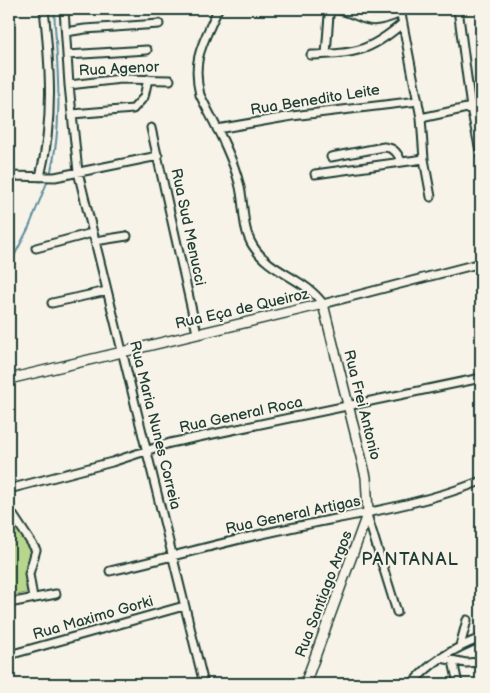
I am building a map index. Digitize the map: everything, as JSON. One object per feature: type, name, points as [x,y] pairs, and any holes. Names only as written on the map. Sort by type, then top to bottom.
[{"type":"street","points":[[43,177],[51,97],[44,9]]},
{"type":"street","name":"Rua Maria Nunes Correia","points":[[64,9],[66,55],[78,172],[148,450],[204,684]]},
{"type":"street","points":[[218,9],[200,49],[196,71],[200,95],[217,129],[239,184],[244,225],[252,244],[266,261],[313,291],[323,304]]},
{"type":"street","points":[[326,54],[329,15],[333,9],[372,22],[381,21],[400,11],[421,118],[424,159],[431,197]]},
{"type":"street","points":[[458,9],[470,108],[481,156]]},
{"type":"street","points":[[311,55],[367,49],[403,23]]},
{"type":"street","points":[[66,32],[159,24]]},
{"type":"street","points":[[66,55],[146,50]]},
{"type":"street","name":"Rua Agenor","points":[[69,86],[121,79],[170,80]]},
{"type":"street","points":[[72,114],[133,109],[144,97],[148,79]]},
{"type":"street","name":"Rua Benedito Leite","points":[[217,129],[292,116],[418,101]]},
{"type":"street","points":[[421,118],[481,105]]},
{"type":"street","name":"Rua Sud Menucci","points":[[152,128],[197,333]]},
{"type":"street","points":[[331,157],[384,147],[392,148],[397,152],[401,161]]},
{"type":"street","points":[[9,176],[55,177],[158,156]]},
{"type":"street","points":[[314,174],[424,159]]},
{"type":"street","points":[[36,248],[92,233]]},
{"type":"street","points":[[95,241],[127,236]]},
{"type":"street","name":"Rua Eça de Queiroz","points":[[9,379],[323,304],[481,262]]},
{"type":"street","points":[[52,303],[107,291]]},
{"type":"street","name":"Rua Frei Antonio","points":[[323,304],[366,477],[368,515],[397,612]]},
{"type":"street","name":"Rua General Roca","points":[[9,489],[112,462],[148,450],[230,430],[481,378]]},
{"type":"street","name":"Rua General Artigas","points":[[110,571],[268,533],[368,515],[481,481]]},
{"type":"street","points":[[9,509],[36,550],[29,574],[33,598]]},
{"type":"street","name":"Rua Santiago Argos","points":[[305,684],[368,515]]},
{"type":"street","points":[[9,603],[56,594]]},
{"type":"street","name":"Rua Maximo Gorki","points":[[9,655],[184,606]]},
{"type":"street","points":[[460,646],[467,620]]},
{"type":"street","points":[[412,684],[440,658],[460,646],[481,638]]},
{"type":"street","points":[[440,658],[453,662],[481,662]]},
{"type":"street","points":[[453,662],[458,684]]},
{"type":"green space","points":[[9,512],[32,544],[28,567],[29,592],[9,597]]},
{"type":"waterway","points":[[50,175],[57,134],[58,114],[58,72],[54,9]]},
{"type":"waterway","points":[[9,266],[29,227],[48,180]]},
{"type":"district","name":"PANTANAL","points":[[410,559]]}]
